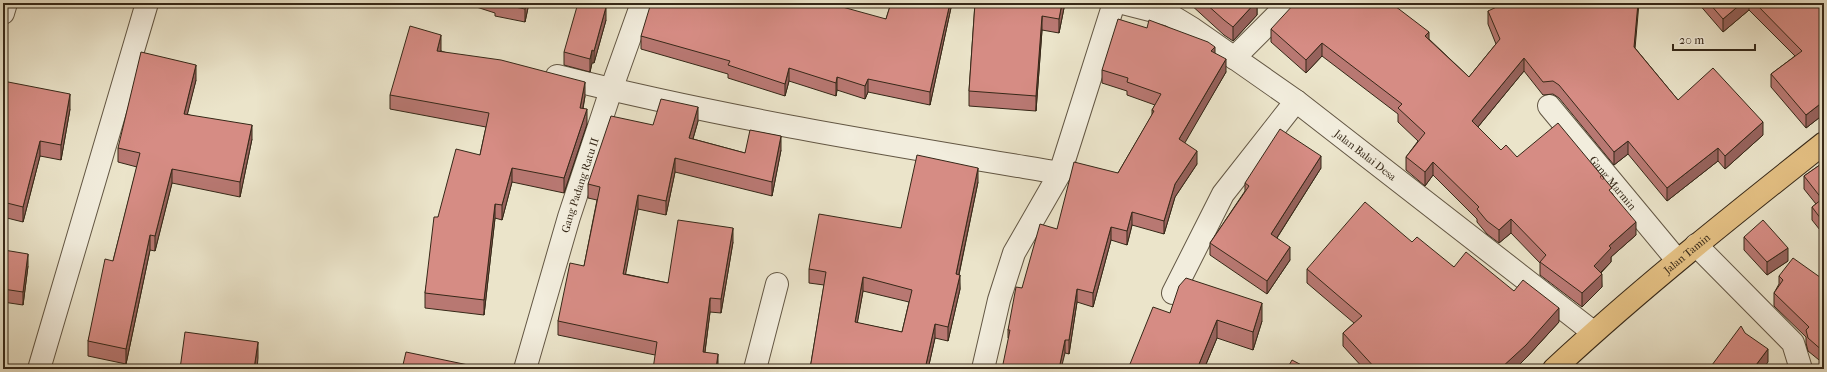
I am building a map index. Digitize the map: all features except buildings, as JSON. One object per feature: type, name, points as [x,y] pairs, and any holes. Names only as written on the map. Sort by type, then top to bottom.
[{"type":"main road","name":"Jalan Tamin","points":[[1554,369],[1593,332],[1677,260],[1824,143]]},
{"type":"street","points":[[3,13],[6,3]]},
{"type":"street","points":[[39,369],[147,3]]},
{"type":"street","name":"Gang Padang Ratu II","points":[[526,369],[569,217],[611,90],[642,3]]},
{"type":"street","points":[[983,369],[999,300],[1014,253],[1060,173],[1114,3]]},
{"type":"street","name":"Jalan Balai Desa","points":[[1123,3],[1170,15],[1193,29],[1296,101],[1593,332]]},
{"type":"street","points":[[1234,58],[1289,3]]},
{"type":"street","points":[[534,70],[611,90],[805,130],[1060,173]]},
{"type":"street","points":[[1173,294],[1223,194],[1296,101]]},
{"type":"street","name":"Gang Marmin","points":[[1549,106],[1677,260]]},
{"type":"street","points":[[1696,245],[1793,343],[1800,369]]},
{"type":"street","points":[[755,369],[777,284]]}]
